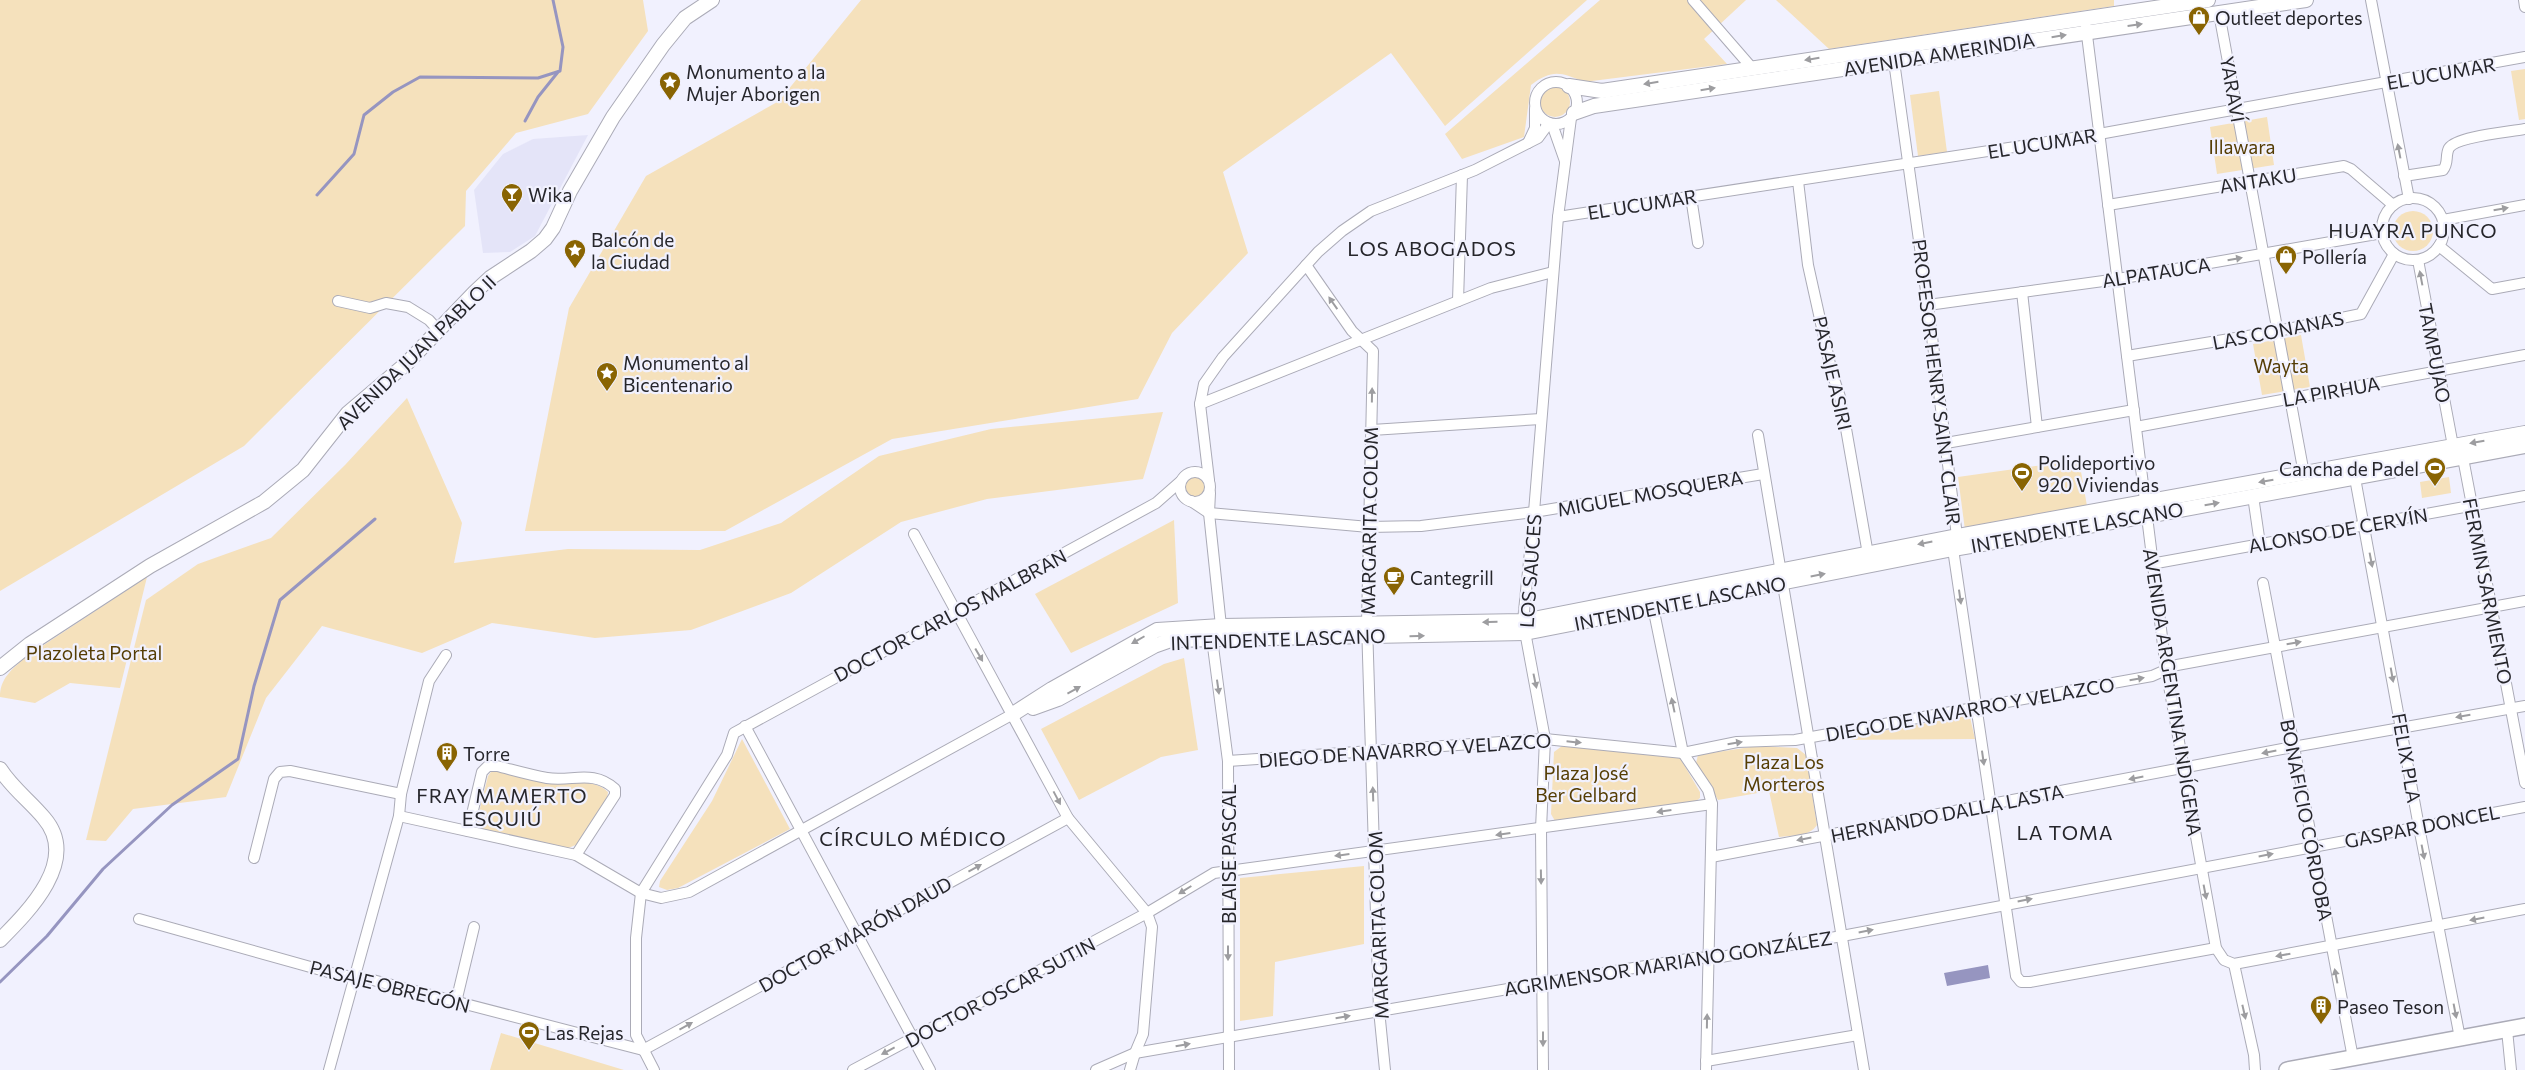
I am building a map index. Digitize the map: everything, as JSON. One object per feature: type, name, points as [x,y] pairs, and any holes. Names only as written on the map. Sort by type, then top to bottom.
[{"type":"main road","name":"AVENIDA JUAN PABLO II","points":[[0,668],[30,644],[150,566],[234,521],[285,486],[303,470],[348,413],[406,364],[490,278],[531,251],[545,239],[553,228],[570,191],[613,117],[663,45],[685,18],[712,0]]},
{"type":"main road","points":[[2086,25],[2202,0]]},
{"type":"main road","name":"AVENIDA AMERINDIA","points":[[1573,115],[1594,106],[1893,54],[2086,25],[2200,16],[2306,0]]},
{"type":"main road","points":[[1569,86],[1602,91],[1752,68],[1893,54]]},
{"type":"main road","name":"INTENDENTE LASCANO","points":[[1013,714],[1058,699],[1162,642],[1367,630],[1524,627],[1955,542],[2146,509],[2304,474],[2525,433]]},
{"type":"main road","name":"INTENDENTE LASCANO","points":[[2146,509],[2252,496],[2525,446]]},
{"type":"main road","name":"INTENDENTE LASCANO","points":[[1013,714],[1052,689],[1157,630],[1221,626],[1367,630]]},
{"type":"main road","points":[[0,769],[18,792],[45,819],[55,840],[56,853],[54,867],[45,888],[31,907],[0,940]]},
{"type":"main road","points":[[2286,1070],[2525,1026]]},
{"type":"street","points":[[1693,0],[1752,68]]},
{"type":"street","points":[[2200,16],[2202,0]]},
{"type":"street","points":[[2371,0],[2408,199]]},
{"type":"street","points":[[2524,0],[2525,7]]},
{"type":"street","name":"YARAVÍ","points":[[2219,13],[2304,474]]},
{"type":"street","name":"AVENIDA ARGENTINA INDÍGENA","points":[[2086,25],[2146,509],[2151,564],[2166,670],[2216,948]]},
{"type":"street","name":"PROFESOR HENRY SAINT CLAIR","points":[[1893,54],[1946,443],[1955,542],[1976,708],[2016,976],[2021,982],[2030,982],[2216,948]]},
{"type":"street","name":"EL UCUMAR","points":[[1558,217],[2099,134],[2525,58]]},
{"type":"street","points":[[1527,143],[1535,128],[1535,109],[1535,97],[1543,86],[1556,82],[1569,86],[1577,102],[1573,115],[1560,124],[1550,124],[1539,116],[1535,109]]},
{"type":"street","name":"LOS SAUCES","points":[[1543,1070],[1540,829],[1545,739],[1524,627],[1542,419],[1552,272],[1565,160],[1573,115]]},
{"type":"street","points":[[1212,639],[1221,626],[1209,513],[1209,480],[1203,446],[1200,404],[1200,394],[1210,372],[1306,264],[1342,231],[1371,211],[1462,175],[1538,138],[1550,124]]},
{"type":"street","name":"LOS SAUCES","points":[[1550,124],[1565,160]]},
{"type":"street","points":[[2404,176],[2443,170],[2447,166],[2448,150],[2452,145],[2466,140],[2525,129]]},
{"type":"street","name":"ANTAKU","points":[[2108,205],[2344,166],[2351,169],[2394,205]]},
{"type":"street","points":[[1458,301],[1462,175]]},
{"type":"street","name":"PASAJE ASIRI","points":[[1798,181],[1808,266],[1832,373],[1841,400],[1869,559]]},
{"type":"street","points":[[1691,197],[1698,242]]},
{"type":"street","points":[[2408,199],[2417,199],[2433,206],[2443,220],[2443,238],[2439,246],[2426,257],[2418,260],[2409,260],[2394,254],[2388,248],[2382,233],[2385,218],[2394,205],[2408,199]]},
{"type":"street","points":[[2443,220],[2525,205]]},
{"type":"street","name":"ALPATAUCA","points":[[1928,305],[2118,279],[2382,233]]},
{"type":"street","points":[[2439,246],[2492,289],[2525,284]]},
{"type":"street","name":"LAS CONANAS","points":[[2127,356],[2278,332],[2361,314],[2394,254]]},
{"type":"street","name":"TAMPUJAO","points":[[2418,260],[2453,446]]},
{"type":"street","name":"MARGARITA COLOM","points":[[1306,264],[1352,331],[1363,339],[1373,351],[1367,630],[1376,851],[1379,1010],[1385,1070]]},
{"type":"street","points":[[1200,404],[1491,288],[1552,272]]},
{"type":"street","points":[[2022,292],[2037,427]]},
{"type":"street","points":[[338,301],[370,308],[386,303],[408,307],[429,320],[438,330]]},
{"type":"street","name":"LA PIRHUA","points":[[2136,427],[2525,355]]},
{"type":"street","points":[[1946,443],[2134,410]]},
{"type":"street","points":[[1372,430],[1542,419]]},
{"type":"street","points":[[1758,434],[1763,474],[1864,1070]]},
{"type":"street","name":"DOCTOR CARLOS MALBRAN","points":[[1156,503],[1184,478],[1200,459],[1203,446]]},
{"type":"street","points":[[2453,446],[2463,458]]},
{"type":"street","name":"FERMIN SARMIENTO","points":[[2463,458],[2525,783]]},
{"type":"street","points":[[1209,480],[1200,472],[1184,478],[1180,489],[1187,499],[1209,513]]},
{"type":"street","name":"MIGUEL MOSQUERA","points":[[1209,513],[1369,527],[1421,526],[1534,512],[1763,474]]},
{"type":"street","name":"FELIX PLA","points":[[2355,478],[2460,1038]]},
{"type":"street","points":[[1187,499],[1201,501],[1210,494]]},
{"type":"street","name":"DOCTOR CARLOS MALBRAN","points":[[745,726],[1156,503],[1178,496],[1187,499]]},
{"type":"street","points":[[2252,496],[2260,544]]},
{"type":"street","name":"ALONSO DE CERVÍN","points":[[2151,564],[2525,496]]},
{"type":"street","points":[[914,534],[1068,818],[1147,913],[1152,927],[1143,1034],[1134,1053],[1130,1070]]},
{"type":"street","name":"BONAFICIO CÓRDOBA","points":[[2263,583],[2313,846],[2330,947],[2353,1058]]},
{"type":"street","name":"DIEGO DE NAVARRO Y VELAZCO","points":[[1228,761],[1545,739],[1683,753],[1738,742],[1807,738],[2152,676],[2177,665],[2525,601]]},
{"type":"street","points":[[1652,602],[1683,753],[1708,790],[1712,804],[1706,1065],[1858,1035]]},
{"type":"street","name":"BLAISE PASCAL","points":[[1212,639],[1228,761],[1229,1070]]},
{"type":"street","points":[[329,1070],[399,816],[400,794],[429,681],[446,655]]},
{"type":"street","name":"HERNANDO DALLA LASTA","points":[[1711,857],[2293,747],[2525,706]]},
{"type":"street","points":[[399,816],[576,855],[641,893],[661,898],[689,892],[1013,714]]},
{"type":"street","points":[[654,1070],[636,1035],[636,938],[641,893],[727,755],[734,733],[745,726],[930,1070]]},
{"type":"street","points":[[468,831],[482,772],[488,766],[497,766],[549,778],[581,776],[610,784],[615,789],[615,795],[576,855]]},
{"type":"street","points":[[254,858],[274,779],[280,772],[290,772],[400,794]]},
{"type":"street","points":[[1147,913],[1200,880],[1227,869],[1376,851],[1712,804]]},
{"type":"street","name":"GASPAR DONCEL","points":[[2201,867],[2525,806]]},
{"type":"street","name":"DOCTOR MARÓN DAUD","points":[[643,1050],[1068,818]]},
{"type":"street","name":"AGRIMENSOR MARIANO GONZÁLEZ","points":[[1096,1070],[1134,1053],[1542,982],[1842,936],[2201,867]]},
{"type":"street","points":[[2216,948],[2224,960],[2234,964],[2525,909]]},
{"type":"street","name":"DOCTOR OSCAR SUTIN","points":[[853,1070],[1147,913]]},
{"type":"street","name":"PASAJE OBREGÓN","points":[[138,919],[339,975],[456,1002],[643,1050]]},
{"type":"street","points":[[456,1002],[474,927]]},
{"type":"street","points":[[2234,964],[2254,1055],[2254,1070]]},
{"type":"street","points":[[2506,1030],[2511,1070]]},
{"type":"shaded area","name":"Wika","points":[[588,135],[535,236],[510,252],[483,253],[474,190],[503,154],[533,139]]},
{"type":"green space","points":[[0,0],[643,0],[648,31],[588,114],[516,133],[466,191],[465,226],[244,446],[0,591]]},
{"type":"green space","points":[[861,0],[1587,0],[1445,126],[1391,53],[1223,172],[1248,253],[1172,333],[1138,399],[892,439],[725,531],[525,531],[569,308],[646,176],[779,101]]},
{"type":"green space","points":[[1600,0],[1746,0],[1704,39],[1727,64],[1584,82],[1563,74],[1545,76],[1531,85],[1524,137],[1462,159],[1445,134]]},
{"type":"green space","points":[[1776,0],[2114,0],[2114,6],[1829,49]]},
{"type":"green space","points":[[2525,69],[2525,119],[2519,120],[2511,71]]},
{"type":"green space","points":[[1555,87],[1566,91],[1570,102],[1566,113],[1555,117],[1544,113],[1540,102],[1544,91]]},
{"type":"green space","points":[[1939,91],[1947,152],[1918,156],[1910,95]]},
{"type":"green space","name":"Illawara","points":[[2267,117],[2274,165],[2217,174],[2210,127]]},
{"type":"green space","points":[[2417,211],[2424,214],[2430,220],[2433,231],[2432,239],[2424,248],[2417,251],[2409,251],[2402,248],[2394,239],[2393,227],[2396,220],[2405,212]]},
{"type":"green space","name":"Wayta","points":[[2301,335],[2310,387],[2262,395],[2253,344]]},
{"type":"green space","points":[[407,398],[462,523],[454,563],[568,549],[700,550],[781,523],[879,456],[991,429],[1163,412],[1143,479],[987,499],[901,522],[791,593],[691,630],[595,638],[492,623],[422,653],[322,626],[266,698],[226,797],[133,809],[106,841],[86,840],[146,600],[198,564],[271,538],[345,465]]},
{"type":"green space","name":"Polideportivo 920 Viviendas","points":[[2079,460],[2087,506],[1965,530],[1958,477]]},
{"type":"green space","points":[[1195,477],[1202,480],[1205,487],[1202,494],[1195,497],[1188,494],[1185,487],[1188,480]]},
{"type":"green space","name":"Cancha de Padel","points":[[2449,477],[2451,493],[2422,498],[2420,482]]},
{"type":"green space","points":[[1174,520],[1178,603],[1071,653],[1035,594]]},
{"type":"green space","name":"Plazoleta Portal","points":[[147,577],[120,688],[70,683],[35,703],[0,697],[4,679],[24,658]]},
{"type":"green space","points":[[1184,658],[1198,750],[1161,757],[1079,800],[1041,729],[1164,664]]},
{"type":"green space","points":[[1965,716],[1970,717],[1975,739],[1832,740]]},
{"type":"green space","points":[[742,739],[790,829],[678,888],[667,890],[659,887],[660,881],[712,801]]},
{"type":"green space","name":"Plaza José Ber Gelbard","points":[[1562,746],[1680,758],[1700,792],[1700,798],[1696,801],[1555,821],[1551,814],[1554,752]]},
{"type":"green space","name":"Plaza Los Morteros","points":[[1757,746],[1797,748],[1806,755],[1817,825],[1810,832],[1779,837],[1769,791],[1718,800],[1696,763],[1698,755]]},
{"type":"green space","points":[[497,771],[547,782],[595,784],[608,792],[607,798],[578,844],[566,849],[480,829],[476,824],[488,776],[491,772]]},
{"type":"green space","points":[[1364,866],[1364,944],[1275,962],[1273,1016],[1240,1021],[1240,878]]},
{"type":"green space","name":"Las Rejas","points":[[501,1033],[624,1070],[490,1070]]},
{"type":"water","points":[[1988,965],[1990,978],[1947,986],[1944,973]]},
{"type":"waterway","points":[[317,195],[354,154],[364,115],[393,92],[420,77],[538,78],[560,71],[563,47],[553,0]]},
{"type":"waterway","points":[[525,121],[538,97],[558,72]]},
{"type":"waterway","points":[[0,982],[47,936],[103,869],[172,805],[238,759],[254,686],[280,600],[375,519]]},
{"type":"place","name":"Outleet deportes","points":[[2199,36]]},
{"type":"place","name":"Monumento a la Mujer Aborigen","points":[[670,101]]},
{"type":"place","name":"Wika","points":[[512,213]]},
{"type":"place","name":"Balcón de la Ciudad","points":[[575,269]]},
{"type":"place","name":"Pollería","points":[[2286,275]]},
{"type":"place","name":"Monumento al Bicentenario","points":[[607,392]]},
{"type":"place","name":"Cancha de Padel","points":[[2435,487]]},
{"type":"place","name":"Polideportivo 920 Viviendas","points":[[2022,492]]},
{"type":"place","name":"Cantegrill","points":[[1394,596]]},
{"type":"place","name":"Torre","points":[[447,772]]},
{"type":"place","name":"Paseo Teson","points":[[2321,1025]]},
{"type":"place","name":"Las Rejas","points":[[529,1051]]},
{"type":"district","name":"HUAYRA PUNCO","points":[[2413,230]]},
{"type":"district","name":"LOS ABOGADOS","points":[[1432,248]]},
{"type":"district","name":"FRAY MAMERTO ESQUIÚ","points":[[502,806]]},
{"type":"district","name":"LA TOMA","points":[[2065,832]]},
{"type":"district","name":"CÍRCULO MÉDICO","points":[[913,838]]}]
